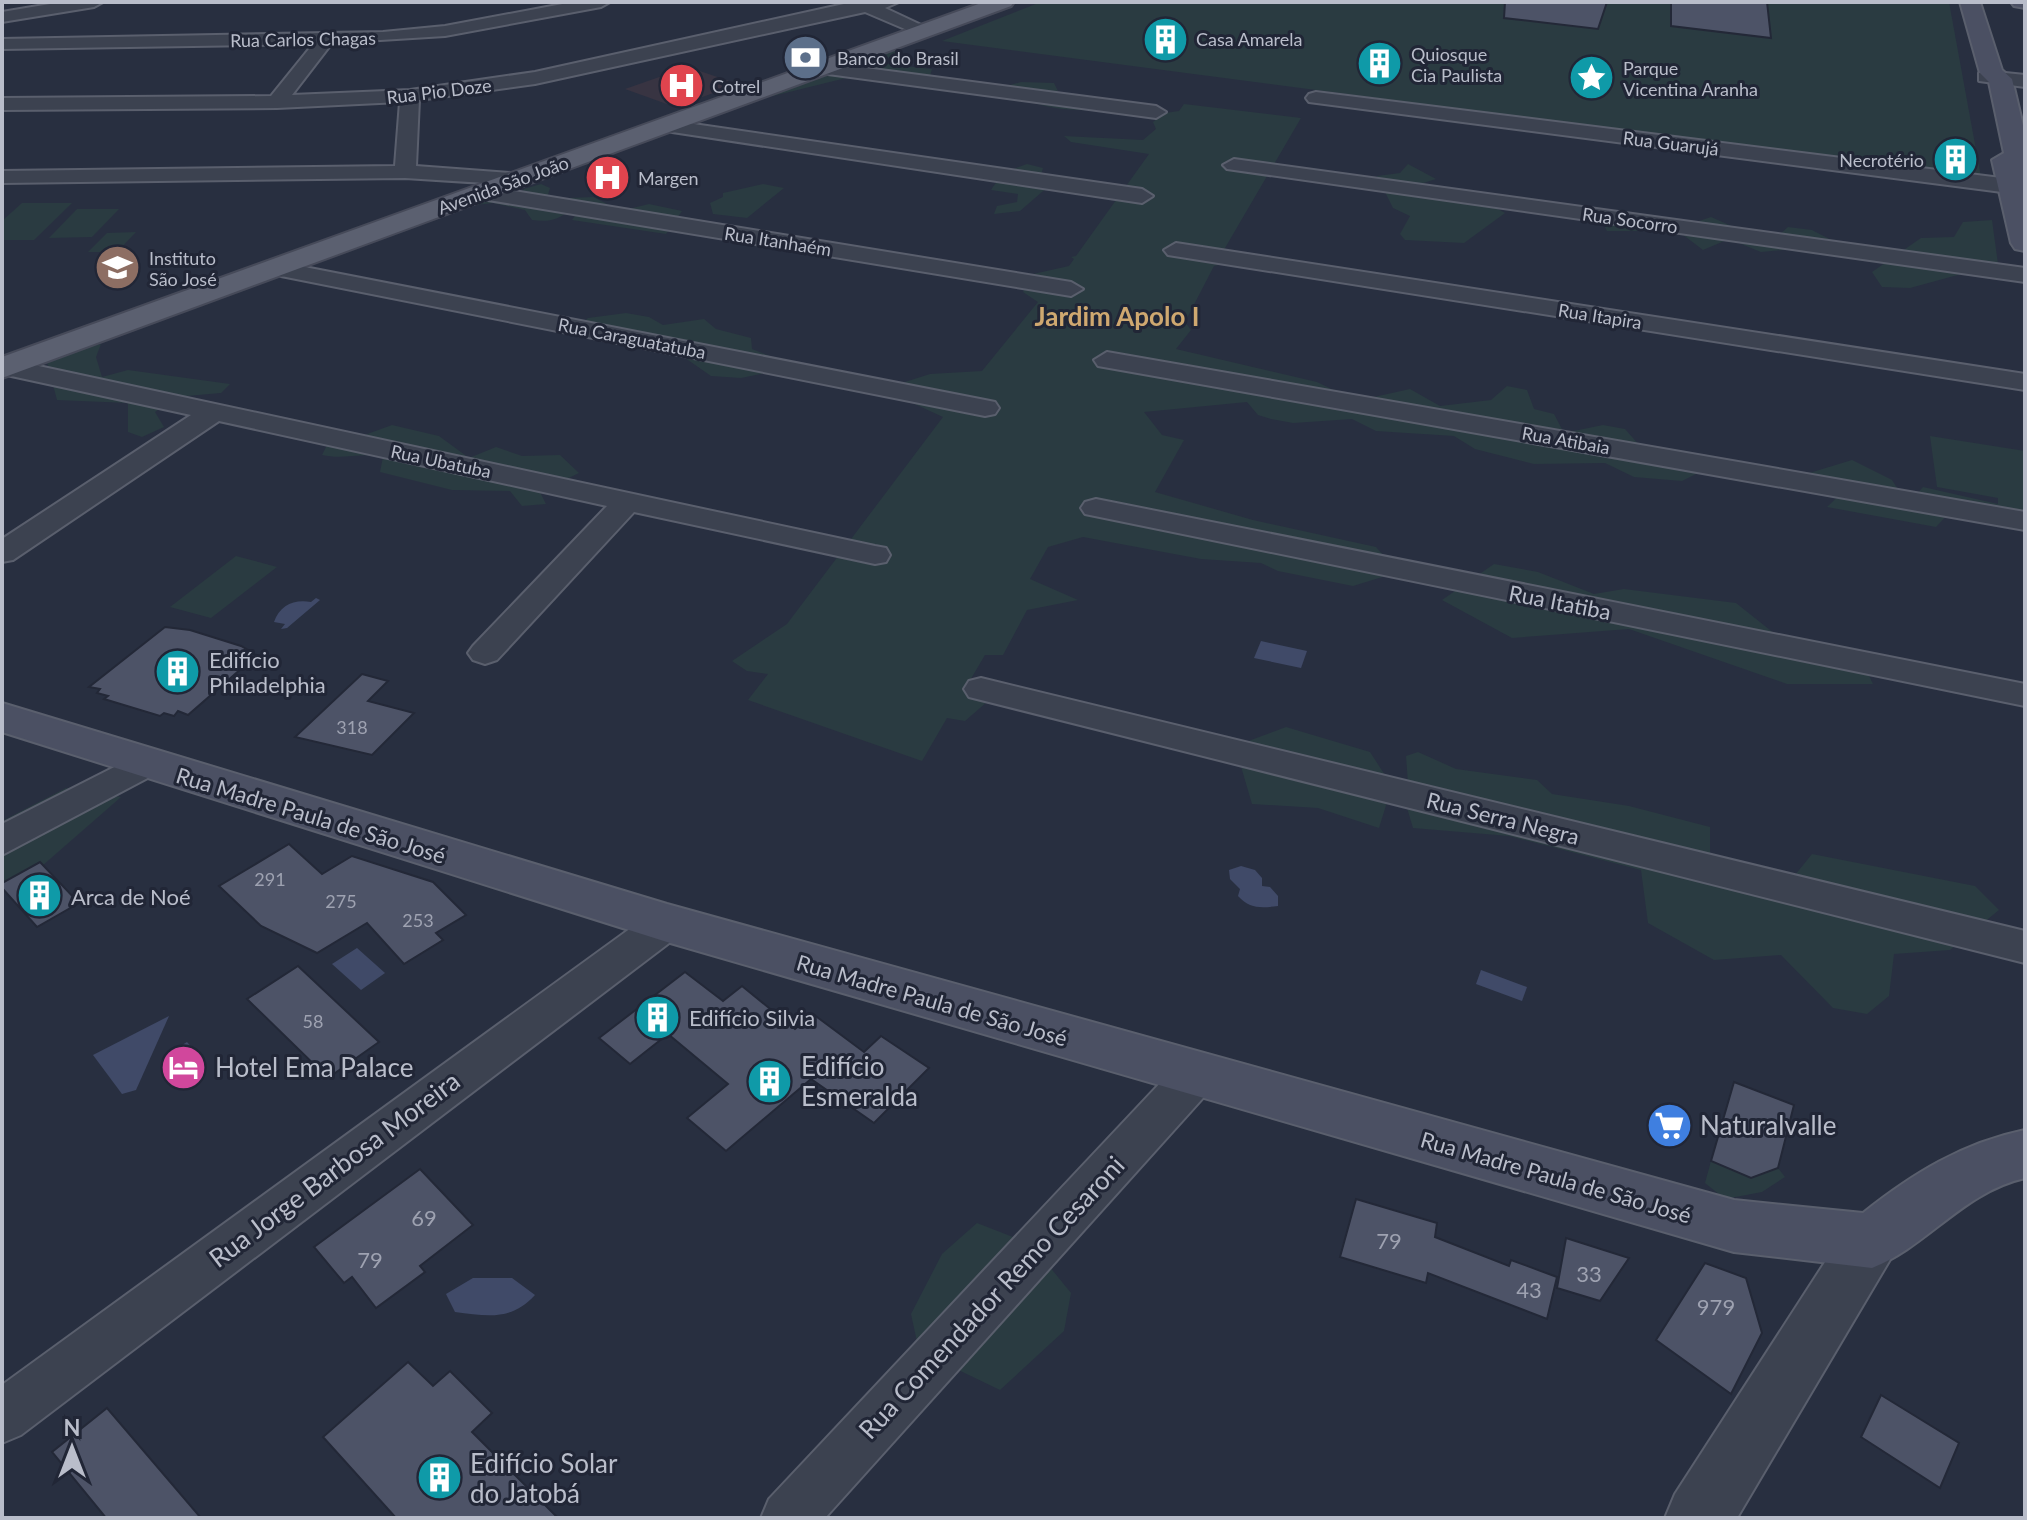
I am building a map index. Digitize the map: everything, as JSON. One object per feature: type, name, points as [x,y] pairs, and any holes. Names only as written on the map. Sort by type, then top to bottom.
[{"type":"main road","name":"Avenida São João","points":[[4,367],[1004,2]]},
{"type":"main road","points":[[1970,2],[2022,188],[2025,243]]},
{"type":"main road","name":"Rua Madre Paula de São José","points":[[2,717],[667,923],[1195,1076],[1734,1226],[1872,1241]]},
{"type":"main road","points":[[1872,1241],[1927,1197],[1998,1158],[2025,1154]]},
{"type":"street","points":[[2,11],[57,2]]},
{"type":"street","points":[[2,17],[94,2]]},
{"type":"street","name":"Rua Carlos Chagas","points":[[2,44],[326,39],[422,34],[546,7],[601,2]]},
{"type":"street","name":"Rua Pio Doze","points":[[2,104],[277,102],[410,96],[535,78],[862,5],[890,2]]},
{"type":"street","points":[[862,5],[925,31]]},
{"type":"street","points":[[277,102],[326,39]]},
{"type":"street","points":[[820,68],[1156,112]]},
{"type":"street","points":[[1993,76],[2025,81]]},
{"type":"street","points":[[405,172],[410,96]]},
{"type":"street","name":"Rua Guarujá","points":[[1316,98],[2022,188]]},
{"type":"street","points":[[666,126],[1142,196]]},
{"type":"street","name":"Rua Socorro","points":[[1234,165],[2025,275]]},
{"type":"street","points":[[2,177],[405,172],[519,179]]},
{"type":"street","name":"Rua Itanhaém","points":[[484,193],[1071,289]]},
{"type":"street","name":"Rua Itapira","points":[[1176,250],[2025,382]]},
{"type":"street","name":"Rua Caraguatatuba","points":[[279,269],[985,408]]},
{"type":"street","name":"Rua Atibaia","points":[[1107,360],[2025,521]]},
{"type":"street","name":"Rua Ubatuba","points":[[4,367],[875,555]]},
{"type":"street","points":[[2,553],[214,412]]},
{"type":"street","points":[[485,653],[627,502]]},
{"type":"street","name":"Rua Itatiba","points":[[1096,508],[2025,695]]},
{"type":"street","name":"Rua Serra Negra","points":[[981,689],[2025,947]]},
{"type":"street","points":[[2,841],[146,763]]},
{"type":"street","name":"Rua Jorge Barbosa Moreira","points":[[2,1417],[667,923]]},
{"type":"street","name":"Rua Comendador Remo Cesaroni","points":[[788,1518],[1195,1076]]},
{"type":"street","points":[[1699,1518],[1872,1241]]},
{"type":"shaded area","name":"Parque Vicentina Aranha","points":[[1041,2],[1949,2],[1981,177],[942,41]]},
{"type":"shaded area","points":[[910,39],[912,43],[898,48],[898,53],[884,60],[887,64],[932,69],[929,80],[899,85],[846,78],[773,96],[754,91],[833,71],[875,69],[873,66],[849,63]]},
{"type":"shaded area","name":"Cotrel","points":[[688,67],[738,84],[675,107],[625,89]]},
{"type":"shaded area","points":[[1021,82],[1054,83],[1059,93],[1085,96],[1127,109],[1062,109],[1031,102],[1003,87]]},
{"type":"shaded area","points":[[1184,104],[1301,118],[1218,260],[1222,264],[1214,266],[1185,322],[1191,330],[1176,349],[1317,382],[1356,401],[1410,389],[1440,406],[1491,400],[1507,386],[1527,390],[1534,409],[1554,414],[1564,433],[1603,425],[1625,429],[1640,446],[1679,455],[1698,473],[1682,481],[1634,477],[1605,463],[1534,464],[1475,449],[1454,436],[1376,431],[1352,419],[1293,423],[1271,419],[1258,415],[1247,402],[1144,412],[1162,435],[1184,440],[1155,492],[1253,520],[1376,547],[1390,563],[1389,575],[1353,586],[1278,571],[1261,563],[1201,559],[1083,537],[1048,547],[1030,579],[1078,600],[1027,610],[1003,655],[985,655],[969,682],[995,695],[965,721],[947,718],[922,761],[748,700],[768,674],[747,671],[732,661],[787,624],[943,417],[906,400],[905,382],[930,374],[982,371],[1038,302],[1023,292],[1033,274],[1069,266],[1074,259],[1071,257],[1076,256],[1149,154],[1071,142],[1064,136],[1143,140],[1156,129],[1153,122],[1165,113],[1179,111]]},
{"type":"shaded area","points":[[1027,164],[1043,168],[1041,175],[1050,185],[1020,211],[994,214],[997,206],[1017,202],[1018,194],[991,190],[1006,173]]},
{"type":"shaded area","points":[[1408,164],[1436,179],[1417,185],[1420,198],[1491,205],[1505,213],[1464,243],[1405,240],[1400,234],[1410,216],[1393,208],[1377,176],[1400,173]]},
{"type":"shaded area","points":[[541,184],[550,188],[547,198],[569,210],[565,214],[543,221],[532,220],[525,210],[493,203],[459,207],[509,187],[520,195],[524,189]]},
{"type":"shaded area","points":[[763,184],[784,188],[747,218],[713,214],[710,203],[723,197],[723,193]]},
{"type":"shaded area","points":[[593,197],[609,205],[604,215],[649,204],[682,211],[666,234],[572,220],[582,206],[569,198]]},
{"type":"shaded area","points":[[22,203],[72,203],[34,240],[2,240],[2,221]]},
{"type":"shaded area","points":[[77,209],[119,209],[92,237],[49,238]]},
{"type":"shaded area","points":[[1630,212],[1690,224],[1711,217],[1736,228],[1778,236],[1788,227],[1812,230],[1841,245],[1761,252],[1729,239],[1703,250],[1678,231],[1607,231],[1601,220]]},
{"type":"shaded area","points":[[1992,220],[1998,264],[1910,288],[1882,287],[1872,272],[1921,238],[1954,237],[1963,222]]},
{"type":"shaded area","points":[[136,232],[117,252],[88,252],[107,233]]},
{"type":"shaded area","points":[[626,313],[649,317],[663,325],[704,319],[716,329],[751,338],[752,349],[770,356],[770,372],[741,378],[711,376],[675,351],[632,348],[571,334],[588,318]]},
{"type":"shaded area","points":[[101,344],[96,357],[102,377],[128,370],[230,384],[221,393],[175,397],[155,412],[164,427],[142,437],[128,432],[128,403],[57,400],[46,358]]},
{"type":"shaded area","points":[[392,425],[439,436],[469,458],[496,447],[522,456],[560,455],[579,473],[540,492],[546,504],[522,506],[510,491],[452,490],[380,472],[383,457],[322,455],[327,445],[337,445]]},
{"type":"shaded area","points":[[1930,436],[2025,451],[2025,528],[1949,513],[1936,527],[1827,507],[1848,487],[1806,474],[1852,460],[1892,480],[1908,505],[1923,487],[1998,504],[1998,498],[1937,487]]},
{"type":"shaded area","points":[[236,556],[277,567],[211,618],[170,607]]},
{"type":"shaded area","points":[[1494,564],[1538,572],[1594,594],[1624,589],[1736,603],[1780,638],[1858,653],[1873,684],[1787,684],[1629,629],[1512,638],[1442,600]]},
{"type":"shaded area","points":[[1286,727],[1370,752],[1392,786],[1379,828],[1318,808],[1252,804],[1235,746]]},
{"type":"shaded area","points":[[1418,752],[1456,769],[1537,780],[1552,794],[1629,806],[1710,827],[1710,870],[1787,885],[1812,854],[1975,886],[1999,910],[1950,950],[1894,954],[1889,996],[1867,1014],[1833,1008],[1781,955],[1714,960],[1648,923],[1641,870],[1509,836],[1413,828],[1407,808],[1439,815],[1408,783],[1406,756]]},
{"type":"shaded area","points":[[66,788],[121,797],[42,866],[2,884],[2,821]]},
{"type":"shaded area","points":[[1711,1161],[1751,1178],[1778,1168],[1785,1177],[1762,1192],[1725,1199],[1705,1183]]},
{"type":"shaded area","points":[[977,1223],[1031,1244],[1071,1293],[1064,1331],[1000,1390],[919,1351],[911,1314],[942,1254]]},
{"type":"water","points":[[316,598],[320,600],[287,628],[281,629],[285,624],[274,622],[288,604],[311,602]]},
{"type":"water","points":[[1261,641],[1307,651],[1301,668],[1254,658]]},
{"type":"water","points":[[1241,866],[1255,870],[1262,878],[1262,886],[1270,887],[1278,896],[1278,906],[1256,907],[1238,896],[1240,889],[1230,879],[1229,870]]},
{"type":"water","points":[[357,948],[385,973],[361,990],[332,964]]},
{"type":"water","points":[[1481,970],[1527,987],[1522,1001],[1476,984]]},
{"type":"water","points":[[169,1016],[136,1090],[122,1094],[93,1055]]},
{"type":"water","points":[[187,1042],[202,1060],[179,1074],[165,1056]]},
{"type":"water","points":[[473,1278],[512,1278],[535,1295],[508,1313],[455,1312],[446,1294]]},
{"type":"building","points":[[1505,2],[1607,2],[1598,29],[1504,18]]},
{"type":"building","points":[[1671,2],[1767,2],[1771,38],[1671,26]]},
{"type":"building","name":"Edifício Philadelphia","points":[[165,627],[190,630],[241,646],[248,650],[246,652],[257,655],[188,715],[178,711],[174,716],[164,713],[160,716],[104,699],[108,696],[97,693],[100,689],[89,687]]},
{"type":"building","points":[[362,674],[388,681],[368,701],[414,713],[372,755],[295,737]]},
{"type":"building","points":[[289,844],[322,874],[352,856],[433,882],[466,915],[436,933],[443,940],[404,964],[367,923],[317,953],[261,926],[219,886]]},
{"type":"building","name":"Arca de Noé","points":[[40,862],[79,903],[37,927],[2,888],[2,883]]},
{"type":"building","points":[[298,966],[379,1042],[328,1078],[247,999]]},
{"type":"building","points":[[685,972],[723,1001],[742,986],[795,1029],[813,1014],[864,1052],[881,1036],[929,1068],[874,1123],[811,1079],[726,1151],[687,1118],[728,1084],[668,1034],[630,1064],[599,1038]]},
{"type":"building","points":[[1734,1082],[1794,1105],[1778,1168],[1751,1178],[1711,1161]]},
{"type":"building","points":[[420,1169],[473,1225],[420,1266],[425,1272],[376,1308],[352,1277],[344,1283],[314,1247]]},
{"type":"building","points":[[1356,1199],[1437,1223],[1435,1237],[1509,1266],[1511,1260],[1557,1277],[1547,1319],[1428,1273],[1426,1283],[1340,1257]]},
{"type":"building","points":[[1566,1238],[1629,1258],[1600,1301],[1557,1288]]},
{"type":"building","points":[[1705,1263],[1746,1278],[1762,1333],[1731,1394],[1656,1340]]},
{"type":"building","name":"Edifício Solar do Jatobá","points":[[408,1362],[433,1386],[450,1371],[492,1413],[472,1432],[558,1518],[396,1518],[323,1437]]},
{"type":"building","points":[[1881,1395],[1959,1443],[1940,1488],[1861,1437]]},
{"type":"building","points":[[107,1408],[201,1518],[106,1518],[52,1452]]},
{"type":"place","name":"Casa Amarela","points":[[1165,39]]},
{"type":"place","name":"Banco do Brasil","points":[[806,58]]},
{"type":"place","name":"Quiosque Cia Paulista","points":[[1380,64]]},
{"type":"place","name":"Parque Vicentina Aranha","points":[[1592,78]]},
{"type":"place","name":"Cotrel","points":[[681,86]]},
{"type":"place","name":"Necrotério","points":[[1955,160]]},
{"type":"place","name":"Margen","points":[[607,178]]},
{"type":"place","name":"Instituto São José","points":[[118,268]]},
{"type":"place","name":"Edifício Philadelphia","points":[[178,672]]},
{"type":"place","name":"Arca de Noé","points":[[40,896]]},
{"type":"place","name":"Edifício Silvia","points":[[658,1017]]},
{"type":"place","name":"Hotel Ema Palace","points":[[184,1067]]},
{"type":"place","name":"Edifício Esmeralda","points":[[770,1081]]},
{"type":"place","name":"Naturalvalle","points":[[1669,1125]]},
{"type":"place","name":"Edifício Solar do Jatobá","points":[[439,1478]]},
{"type":"district","name":"Jardim Apolo I","points":[[1117,316]]}]
